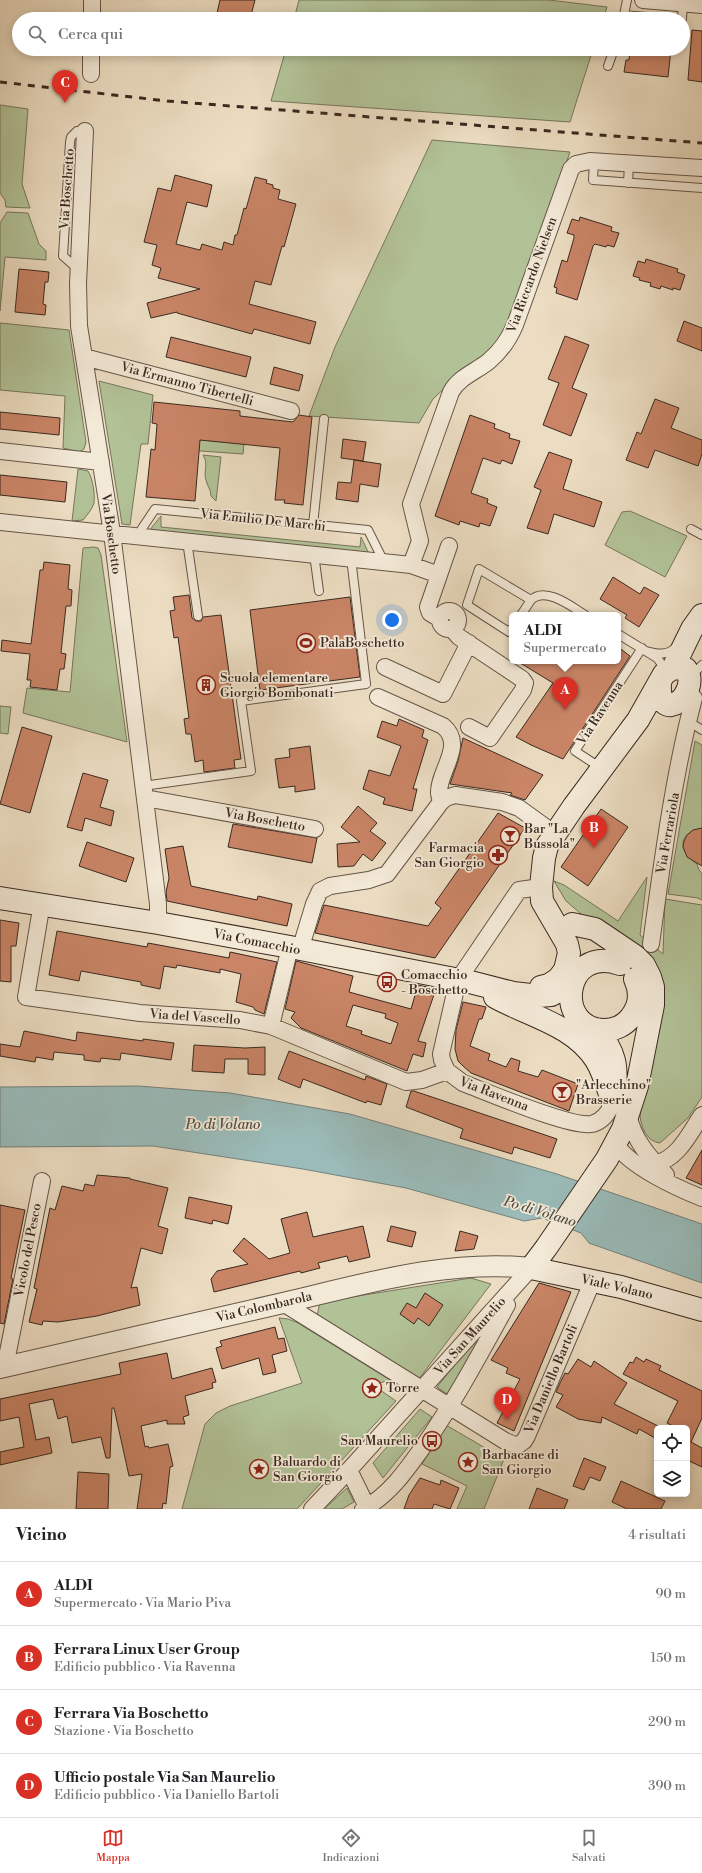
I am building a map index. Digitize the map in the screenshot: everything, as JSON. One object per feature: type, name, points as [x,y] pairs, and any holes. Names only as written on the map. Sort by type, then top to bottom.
[{"type":"main road","name":"Via Ravenna","points":[[681,685],[692,629],[702,615]]},
{"type":"main road","name":"Via Ravenna","points":[[464,981],[504,982],[538,987],[549,985],[558,979],[566,965],[569,953],[568,944],[542,901],[541,880],[547,846],[601,768],[638,720],[681,685],[702,630]]},
{"type":"main road","name":"Via Ravenna","points":[[541,880],[572,924],[631,973],[638,986],[639,1000],[634,1014],[629,1020],[625,1038],[616,1144]]},
{"type":"main road","name":"Via Comacchio","points":[[0,898],[42,903],[295,948],[464,981],[513,993],[539,996],[551,995],[575,978]]},
{"type":"main road","name":"Via Ravenna","points":[[572,924],[579,951],[570,998],[574,1012],[607,1042],[615,1062],[620,1109]]},
{"type":"main road","name":"Via Ravenna","points":[[572,924],[595,929],[635,956],[644,965],[653,987],[653,1005],[642,1066],[620,1109]]},
{"type":"main road","points":[[575,978],[590,964],[597,961],[605,960],[620,964]]},
{"type":"main road","points":[[464,981],[565,1030],[584,1046],[596,1061],[620,1109]]},
{"type":"main road","name":"Via Comacchio","points":[[513,993],[521,1001],[540,1009],[558,1011],[587,1023]]},
{"type":"main road","points":[[587,1023],[603,1030],[617,1028],[629,1020]]},
{"type":"main road","points":[[593,1177],[616,1144]]},
{"type":"main road","name":"Via San Maurelio","points":[[525,1275],[546,1248],[593,1177]]},
{"type":"main road","name":"Viale Volano","points":[[525,1275],[593,1280],[650,1294],[702,1310]]},
{"type":"street","points":[[92,0],[92,12]]},
{"type":"street","points":[[643,0],[682,12],[702,5]]},
{"type":"street","points":[[91,56],[91,74]]},
{"type":"street","name":"Via Boschetto","points":[[85,131],[78,315],[112,533],[158,904],[158,923]]},
{"type":"street","name":"Via Riccardo Nielsen","points":[[411,565],[420,541],[411,504],[451,392],[462,379],[490,360],[508,339],[515,325],[568,175],[576,164],[594,161],[702,168]]},
{"type":"street","name":"Via Ermanno Tibertelli","points":[[84,357],[291,411]]},
{"type":"street","points":[[0,451],[100,462]]},
{"type":"street","points":[[0,522],[411,565],[439,575]]},
{"type":"street","points":[[449,546],[428,608],[430,613],[446,624],[459,637],[522,679],[525,686],[490,738],[469,728]]},
{"type":"street","points":[[385,667],[443,694],[468,643]]},
{"type":"street","name":"Via Ferrariola","points":[[651,944],[681,685]]},
{"type":"street","points":[[378,697],[443,726],[450,734],[452,741],[451,750],[440,787],[441,802]]},
{"type":"street","name":"Via Boschetto","points":[[144,792],[315,829]]},
{"type":"street","points":[[271,1026],[295,948],[320,891],[330,886],[369,880],[387,874],[441,802],[450,796],[456,796],[509,804],[524,812],[555,834]]},
{"type":"street","name":"Via Ravenna","points":[[541,880],[519,890],[464,981],[442,1047],[442,1060],[447,1071],[463,1083],[570,1122],[592,1124],[608,1114],[620,1109]]},
{"type":"street","name":"Via del Vascello","points":[[42,903],[26,997],[140,1013],[240,1020],[271,1026],[406,1082],[422,1080],[447,1071]]},
{"type":"street","points":[[620,1109],[632,1129],[648,1165]]},
{"type":"street","points":[[593,1177],[616,1166],[648,1165],[667,1160],[678,1151],[702,1116]]},
{"type":"street","points":[[616,1144],[626,1156],[648,1165],[681,1188],[702,1198]]},
{"type":"street","name":"Vicolo del Pesco","points":[[3,1368],[42,1181]]},
{"type":"street","name":"Via Colombarola","points":[[3,1368],[383,1279],[422,1272],[482,1266],[503,1266],[525,1275]]},
{"type":"street","name":"Via San Maurelio","points":[[525,1275],[450,1408],[400,1477],[380,1498],[366,1509],[350,1470],[525,1275]]},
{"type":"street","name":"Via Daniello Bartoli","points":[[450,1408],[513,1446],[520,1445],[527,1436],[593,1280]]},
{"type":"street","points":[[283,1303],[450,1408]]},
{"type":"street","points":[[312,1509],[350,1470]]},
{"type":"lane","points":[[624,12],[627,0]]},
{"type":"lane","points":[[608,66],[612,56]]},
{"type":"lane","points":[[594,161],[593,180],[702,188]]},
{"type":"lane","points":[[628,183],[629,164]]},
{"type":"lane","points":[[313,525],[324,419]]},
{"type":"lane","name":"Via Emilio De Marchi","points":[[137,536],[155,509],[368,530],[384,562]]},
{"type":"lane","points":[[691,529],[702,535]]},
{"type":"lane","points":[[187,541],[198,616]]},
{"type":"lane","points":[[314,554],[319,591]]},
{"type":"lane","points":[[144,792],[251,772],[241,701],[366,684],[351,558]]},
{"type":"lane","points":[[509,632],[467,605],[479,569],[531,600]]},
{"type":"lane","points":[[523,612],[531,600],[541,595],[551,597],[579,612]]},
{"type":"lane","points":[[644,650],[661,653],[673,651],[702,611]]},
{"type":"lane","points":[[621,636],[661,662],[681,685],[702,730]]},
{"type":"lane","name":"Via Ravenna","points":[[601,768],[575,751],[644,650]]},
{"type":"green space","points":[[299,0],[549,0],[607,7],[605,12],[296,12]]},
{"type":"green space","points":[[284,56],[591,56],[570,122],[271,101]]},
{"type":"green space","points":[[0,105],[28,109],[22,184],[30,208],[6,207],[5,200],[0,193]]},
{"type":"green space","points":[[432,140],[570,152],[520,296],[504,333],[486,356],[467,367],[433,399],[419,423],[309,416],[335,347]]},
{"type":"green space","points":[[7,212],[28,213],[39,244],[46,251],[46,260],[5,257],[0,311],[0,223]]},
{"type":"green space","points":[[0,323],[69,330],[86,442],[84,449],[79,452],[63,448],[65,396],[0,390]]},
{"type":"green space","points":[[99,381],[153,395],[148,444],[141,444],[130,525],[122,524]]},
{"type":"green space","points":[[161,436],[244,444],[243,454],[159,448]]},
{"type":"green space","points":[[203,455],[221,457],[216,501],[211,496],[205,477],[206,461]]},
{"type":"green space","points":[[78,469],[88,471],[90,474],[94,503],[91,510],[83,520],[72,521]]},
{"type":"green space","points":[[630,511],[687,536],[665,577],[605,545],[622,512]]},
{"type":"green space","points":[[161,516],[161,527],[360,547],[361,537],[369,554],[149,531]]},
{"type":"green space","points":[[83,548],[98,548],[101,555],[127,742],[23,713],[27,688],[70,692]]},
{"type":"green space","points":[[0,706],[11,707],[8,734],[0,733]]},
{"type":"green space","points":[[695,741],[702,745],[702,829],[688,834],[684,838],[683,843],[686,854],[697,864],[702,873],[702,900],[698,898],[668,894]]},
{"type":"green space","points":[[647,877],[640,935],[663,954],[665,899],[702,905],[702,1097],[688,1118],[660,1143],[655,1142],[648,1137],[642,1125],[640,1116],[656,990],[588,920],[566,901],[554,881],[564,885],[618,921]]},
{"type":"green space","points":[[471,1278],[491,1284],[418,1380],[317,1316],[320,1302]]},
{"type":"green space","points":[[504,1304],[447,1394],[437,1387]]},
{"type":"green space","points":[[279,1318],[288,1319],[298,1323],[390,1380],[373,1385],[396,1401],[297,1509],[182,1509],[205,1424],[216,1413],[230,1406],[302,1383]]},
{"type":"green space","points":[[420,1409],[432,1417],[383,1478],[373,1463]]},
{"type":"green space","points":[[446,1425],[504,1459],[484,1509],[457,1509],[467,1486],[422,1464]]},
{"type":"green space","points":[[347,1488],[354,1502],[342,1509],[324,1509]]},
{"type":"water","name":"Po di Volano","points":[[138,1086],[230,1093],[350,1114],[557,1174],[702,1224],[702,1283],[589,1243],[581,1233],[542,1218],[524,1221],[406,1188],[303,1169],[153,1146],[0,1147],[0,1087]]},
{"type":"building","points":[[220,0],[255,0],[252,12],[217,12]]},
{"type":"building","points":[[692,30],[702,31],[702,82],[688,80]]},
{"type":"building","points":[[629,56],[670,56],[668,77],[624,72],[626,60],[629,60]]},
{"type":"building","points":[[175,175],[212,185],[207,207],[187,202],[176,244],[200,250],[202,244],[222,250],[224,242],[233,245],[244,208],[246,209],[255,177],[267,180],[266,183],[273,185],[273,188],[280,190],[278,199],[296,204],[284,247],[282,246],[271,285],[255,281],[249,304],[316,322],[310,344],[254,329],[252,334],[177,312],[151,318],[147,303],[200,289],[158,278],[161,268],[152,265],[157,245],[144,242],[158,188],[171,191]]},
{"type":"building","points":[[580,217],[612,227],[611,231],[619,233],[614,247],[607,245],[606,247],[595,244],[593,246],[577,300],[556,293],[557,288],[554,287],[562,260],[567,262],[574,238],[574,235],[567,233],[572,219],[579,221]]},
{"type":"building","points":[[646,259],[678,269],[677,272],[685,275],[680,290],[673,288],[673,290],[661,286],[660,289],[650,286],[651,283],[639,280],[640,278],[633,276],[638,261],[645,263]]},
{"type":"building","points":[[19,269],[49,272],[48,282],[45,282],[43,304],[46,305],[45,315],[15,312]]},
{"type":"building","points":[[684,321],[702,328],[702,351],[677,341]]},
{"type":"building","points":[[565,336],[589,345],[572,388],[587,394],[571,436],[543,425],[559,383],[548,379]]},
{"type":"building","points":[[171,337],[251,357],[246,377],[166,357]]},
{"type":"building","points":[[274,367],[303,375],[299,391],[270,384]]},
{"type":"building","points":[[655,399],[679,408],[671,428],[702,440],[702,454],[698,466],[655,450],[648,468],[626,460],[637,432],[641,434]]},
{"type":"building","points":[[154,402],[240,411],[240,416],[293,422],[299,415],[312,417],[303,505],[284,503],[285,500],[275,500],[280,448],[200,440],[195,501],[146,497],[151,449],[155,450],[157,424],[152,423]]},
{"type":"building","points":[[0,412],[60,418],[59,435],[0,429]]},
{"type":"building","points":[[470,415],[495,424],[494,428],[510,434],[509,438],[520,441],[512,464],[502,460],[500,464],[483,458],[471,493],[488,499],[487,503],[497,507],[490,526],[480,523],[479,527],[460,521],[459,525],[435,516]]},
{"type":"building","points":[[343,439],[366,442],[363,461],[341,458]]},
{"type":"building","points":[[549,452],[572,460],[563,489],[602,502],[594,527],[554,514],[548,534],[527,528],[541,490],[534,487]]},
{"type":"building","points":[[354,460],[381,464],[378,487],[360,484],[358,502],[336,499],[338,482],[351,483]]},
{"type":"building","points":[[0,475],[67,482],[65,502],[0,495]]},
{"type":"building","points":[[44,562],[70,565],[68,589],[72,590],[71,606],[66,606],[61,653],[66,654],[64,669],[60,669],[57,690],[30,687],[31,680],[27,680],[30,654],[1,651],[2,640],[31,644],[40,570],[43,570]]},
{"type":"building","points":[[613,577],[640,594],[644,587],[659,595],[639,627],[625,618],[627,615],[600,599]]},
{"type":"building","name":"Scuola elementare Giorgio Bombonati","points":[[189,595],[192,618],[196,621],[201,621],[203,617],[221,615],[241,759],[234,760],[235,768],[204,772],[203,760],[195,762],[191,734],[186,734],[184,719],[189,718],[178,637],[174,638],[170,611],[175,610],[173,597]]},
{"type":"building","name":"PalaBoschetto","points":[[350,597],[360,677],[260,690],[250,610]]},
{"type":"building","points":[[621,649],[630,656],[563,759],[516,737],[553,683],[522,664],[621,664]]},
{"type":"building","points":[[399,719],[424,730],[422,737],[428,740],[413,789],[417,789],[412,811],[383,804],[385,798],[363,789],[369,770],[390,776],[401,746],[377,737],[382,721],[397,726]]},
{"type":"building","points":[[22,727],[52,736],[30,813],[0,804]]},
{"type":"building","points":[[463,738],[543,775],[525,800],[510,795],[512,793],[450,784],[458,761]]},
{"type":"building","points":[[310,746],[315,789],[295,792],[295,786],[279,788],[275,759],[290,757],[289,749]]},
{"type":"building","points":[[83,773],[108,780],[100,807],[114,811],[111,826],[85,818],[82,831],[67,827]]},
{"type":"building","points":[[358,806],[377,823],[370,831],[386,843],[372,861],[363,854],[354,866],[338,867],[337,844],[360,842],[341,827]]},
{"type":"building","points":[[601,809],[628,827],[588,886],[561,867]]},
{"type":"building","points":[[498,813],[525,828],[435,958],[315,933],[324,905],[428,926],[441,908],[435,903]]},
{"type":"building","points":[[233,824],[317,838],[312,863],[228,847]]},
{"type":"building","points":[[702,828],[702,866],[687,857],[683,847],[687,835],[693,830]]},
{"type":"building","points":[[87,842],[134,858],[126,882],[79,866]]},
{"type":"building","points":[[183,846],[191,886],[257,900],[258,896],[292,904],[287,926],[167,901],[166,892],[169,878],[165,849]]},
{"type":"building","points":[[0,920],[19,923],[16,946],[11,946],[11,982],[0,981]]},
{"type":"building","points":[[57,931],[147,947],[148,943],[229,958],[230,952],[277,962],[264,1014],[255,1010],[253,1007],[236,1002],[241,974],[220,969],[220,973],[177,965],[176,968],[164,966],[160,989],[141,985],[141,982],[81,971],[79,981],[49,975]]},
{"type":"building","points":[[296,961],[353,976],[349,992],[411,1009],[418,985],[436,989],[418,1041],[426,1043],[423,1057],[413,1054],[407,1071],[301,1028],[291,1018],[295,1012],[285,1009]],"holes":[[[353,1005],[386,1014],[385,1018],[398,1023],[391,1044],[361,1034],[362,1031],[346,1026]]]},
{"type":"building","points":[[463,1002],[486,1007],[482,1019],[479,1019],[470,1046],[490,1054],[488,1060],[506,1067],[511,1058],[520,1061],[518,1071],[538,1077],[542,1070],[578,1084],[569,1111],[471,1073],[458,1061],[455,1049],[456,1030]]},
{"type":"building","points":[[24,1031],[76,1041],[77,1032],[143,1041],[143,1039],[174,1043],[171,1060],[121,1053],[120,1060],[101,1058],[100,1062],[84,1060],[84,1055],[54,1052],[53,1060],[36,1057],[35,1062],[0,1056],[0,1044],[20,1047]]},
{"type":"building","points":[[194,1045],[245,1048],[265,1047],[265,1075],[248,1074],[248,1059],[225,1059],[224,1073],[192,1071]]},
{"type":"building","points":[[289,1051],[365,1080],[366,1076],[387,1084],[381,1105],[367,1101],[366,1103],[303,1079],[300,1088],[278,1079]]},
{"type":"building","points":[[411,1091],[557,1139],[550,1158],[514,1147],[512,1154],[460,1138],[463,1129],[406,1107]]},
{"type":"building","points":[[702,1150],[702,1185],[686,1178]]},
{"type":"building","points":[[97,1175],[130,1178],[168,1188],[158,1226],[168,1229],[162,1254],[141,1248],[131,1288],[137,1287],[140,1305],[97,1316],[58,1322],[43,1321],[42,1325],[29,1322],[37,1289],[34,1288],[50,1208],[55,1210],[62,1186],[83,1191],[85,1184],[94,1186]]},
{"type":"building","points":[[189,1197],[232,1206],[228,1224],[213,1220],[212,1224],[185,1218]]},
{"type":"building","points":[[0,1205],[25,1210],[11,1278],[13,1279],[4,1324],[0,1323]]},
{"type":"building","points":[[307,1212],[313,1237],[363,1226],[370,1257],[349,1262],[347,1256],[318,1263],[320,1268],[301,1273],[300,1271],[214,1292],[211,1279],[217,1271],[248,1264],[233,1251],[244,1238],[269,1259],[290,1253],[281,1219]]},
{"type":"building","points":[[391,1226],[416,1232],[412,1247],[387,1241]]},
{"type":"building","points":[[460,1231],[478,1236],[474,1249],[455,1251]]},
{"type":"building","points":[[539,1283],[571,1292],[514,1431],[497,1423],[520,1379],[506,1373],[508,1368],[491,1360]]},
{"type":"building","points":[[425,1293],[443,1305],[429,1326],[418,1318],[414,1324],[400,1314],[407,1303],[416,1308]]},
{"type":"building","points":[[275,1327],[278,1339],[284,1338],[287,1351],[272,1355],[276,1372],[263,1375],[259,1358],[222,1369],[216,1348],[222,1346],[220,1341]]},
{"type":"building","points":[[167,1353],[172,1379],[212,1368],[216,1382],[212,1383],[213,1388],[185,1396],[189,1415],[183,1417],[185,1424],[167,1424],[167,1420],[141,1426],[145,1447],[148,1446],[149,1448],[168,1444],[173,1466],[170,1467],[166,1504],[163,1503],[162,1509],[137,1509],[142,1474],[129,1476],[114,1408],[112,1408],[110,1458],[106,1458],[101,1437],[72,1443],[67,1416],[58,1419],[53,1399],[29,1404],[36,1440],[49,1437],[52,1453],[0,1465],[0,1452],[24,1447],[19,1417],[0,1421],[0,1399],[121,1374],[119,1363]]},
{"type":"building","points":[[636,1357],[644,1362],[646,1359],[661,1366],[659,1370],[702,1391],[702,1418],[691,1442],[702,1448],[702,1467],[690,1461],[690,1425],[671,1425],[667,1423],[678,1401],[623,1374],[630,1362],[633,1363]]},
{"type":"building","points":[[578,1359],[591,1367],[594,1361],[627,1383],[614,1404],[656,1425],[654,1425],[654,1437],[639,1429],[637,1434],[602,1417],[601,1423],[578,1419],[556,1407],[563,1395],[556,1392],[565,1373],[568,1374]]},
{"type":"building","points":[[584,1458],[606,1467],[600,1481],[590,1477],[584,1490],[573,1486]]},
{"type":"building","points":[[78,1472],[109,1474],[108,1509],[76,1509]]},
{"type":"building","points":[[420,1478],[440,1485],[441,1480],[459,1488],[450,1509],[434,1504],[432,1509],[404,1509],[409,1495]]},
{"type":"building","points":[[621,1481],[665,1501],[661,1509],[627,1509],[612,1502]]},
{"type":"building","points":[[537,1488],[568,1500],[564,1509],[529,1509]]},
{"type":"railway","points":[[0,82],[167,101],[702,143]]},
{"type":"place","name":"Ferrara Via Boschetto","points":[[65,103]]},
{"type":"place","name":"PalaBoschetto","points":[[306,643]]},
{"type":"place","name":"Scuola elementare Giorgio Bombonati","points":[[206,685]]},
{"type":"place","name":"ALDI","points":[[565,710]]},
{"type":"place","name":"Bar \"La Bussola\"","points":[[510,836]]},
{"type":"place","name":"Ferrara Linux User Group","points":[[594,848]]},
{"type":"place","name":"Farmacia San Giorgio","points":[[498,855]]},
{"type":"place","name":"Comacchio - Boschetto","points":[[387,982]]},
{"type":"place","name":"\"Arlecchino\" Brasserie","points":[[562,1092]]},
{"type":"place","name":"Torre","points":[[372,1388]]},
{"type":"place","name":"Ufficio postale Via San Maurelio","points":[[507,1420]]},
{"type":"place","name":"San Maurelio","points":[[432,1441]]},
{"type":"place","name":"Barbacane di San Giorgio","points":[[468,1462]]},
{"type":"place","name":"Baluardo di San Giorgio","points":[[259,1469]]}]
